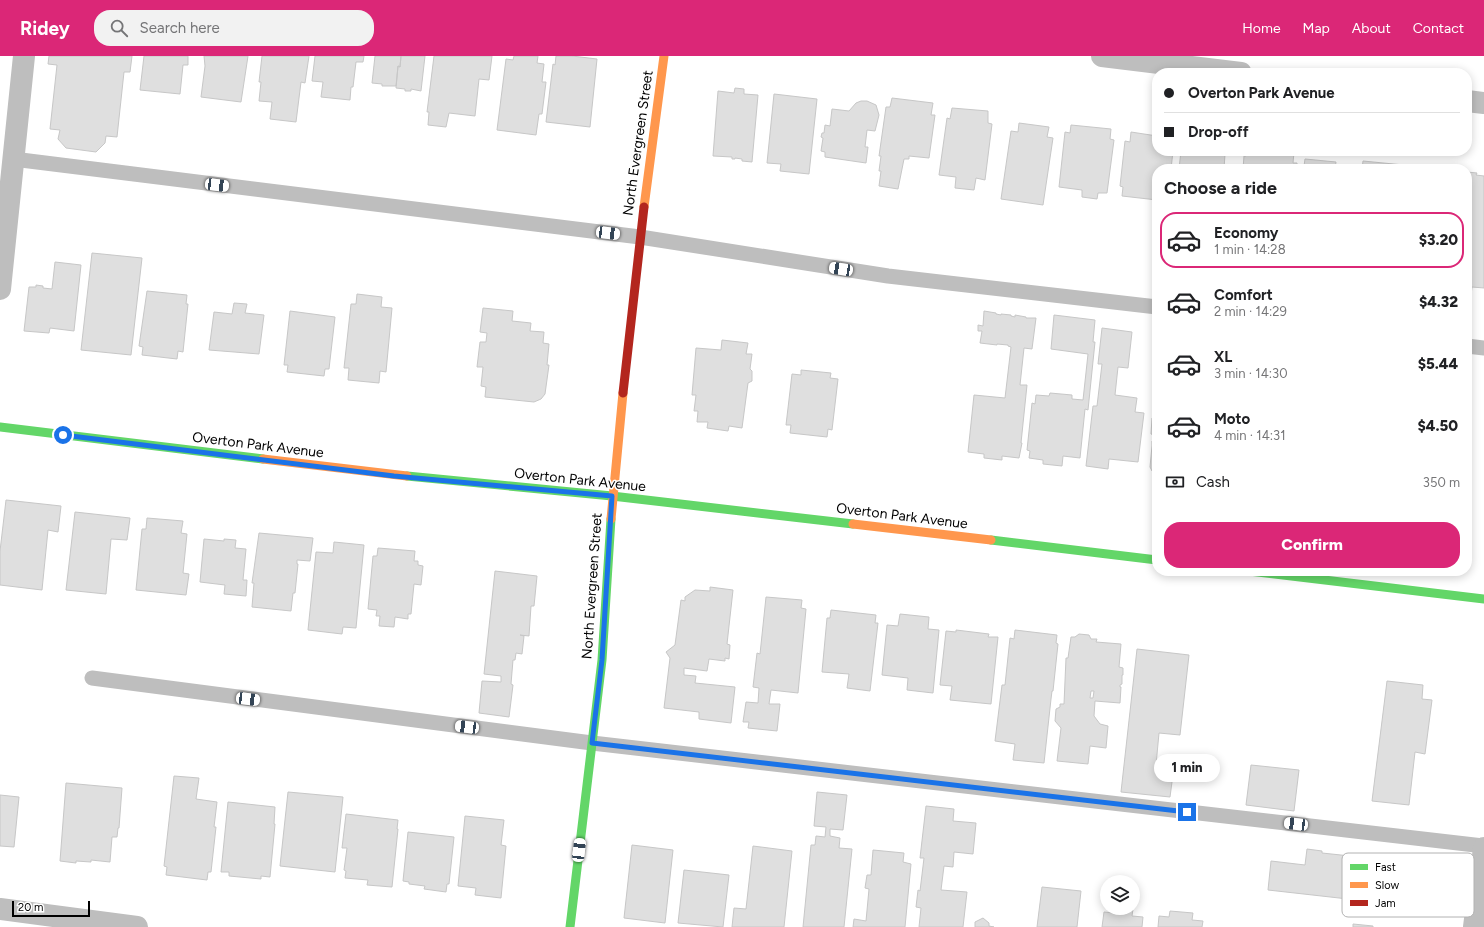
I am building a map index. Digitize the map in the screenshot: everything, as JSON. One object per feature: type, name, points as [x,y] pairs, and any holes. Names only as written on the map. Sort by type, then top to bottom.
[{"type":"street","points":[[0,289],[24,56]]},
{"type":"street","name":"North Evergreen Street","points":[[570,927],[602,660],[612,496],[640,237],[664,56]]},
{"type":"street","points":[[1102,56],[1200,68]]},
{"type":"street","points":[[1472,102],[1484,103]]},
{"type":"street","name":"Overton Park Avenue","points":[[0,427],[394,476],[612,496],[1152,559]]},
{"type":"street","points":[[1291,576],[1484,599]]},
{"type":"street","points":[[1474,927],[1484,847]]},
{"type":"street","points":[[0,909],[136,927]]},
{"type":"lane","points":[[13,160],[640,237],[888,276],[1152,306]]},
{"type":"lane","points":[[1472,347],[1484,348]]},
{"type":"lane","points":[[92,678],[592,743],[1484,847]]},
{"type":"building","points":[[49,56],[132,56],[130,72],[124,72],[117,137],[106,136],[105,143],[96,152],[66,148],[58,139],[60,130],[50,129],[57,65],[48,64]]},
{"type":"building","points":[[144,56],[188,56],[188,65],[183,65],[180,94],[140,90]]},
{"type":"building","points":[[204,56],[248,56],[241,102],[201,97],[205,66]]},
{"type":"building","points":[[262,56],[309,56],[305,83],[301,82],[296,122],[270,119],[272,102],[259,101],[261,82],[259,82]]},
{"type":"building","points":[[315,56],[364,56],[363,62],[356,62],[350,100],[321,97],[323,82],[312,81]]},
{"type":"building","points":[[375,56],[401,56],[400,67],[398,66],[396,86],[382,86],[382,84],[372,83]]},
{"type":"building","points":[[401,56],[425,56],[421,91],[411,89],[411,91],[405,91],[405,89],[396,88],[398,66],[400,67]]},
{"type":"building","points":[[434,56],[492,56],[489,80],[479,79],[475,116],[449,113],[446,127],[428,125],[429,112],[427,112]]},
{"type":"building","points":[[514,56],[538,56],[537,63],[544,64],[542,82],[546,82],[542,114],[539,114],[536,135],[497,130],[506,59],[513,60]]},
{"type":"building","points":[[556,56],[597,59],[590,127],[546,122],[553,64],[555,65]]},
{"type":"building","points":[[735,88],[744,89],[744,94],[758,95],[752,162],[742,161],[742,159],[732,159],[732,157],[713,156],[718,91],[734,93]]},
{"type":"building","points":[[774,94],[817,99],[809,174],[780,171],[781,164],[767,163]]},
{"type":"building","points":[[892,98],[933,103],[931,115],[935,115],[929,158],[909,156],[909,159],[904,159],[898,189],[879,186],[881,156],[879,156],[886,107],[890,107]]},
{"type":"building","points":[[867,101],[876,105],[879,115],[875,131],[867,130],[865,147],[868,147],[866,163],[825,157],[825,152],[821,151],[823,138],[821,137],[822,133],[824,133],[825,125],[830,126],[832,109],[849,111],[856,103]]},
{"type":"building","points":[[952,108],[988,111],[988,123],[992,124],[985,180],[976,178],[974,190],[955,188],[956,177],[939,175],[947,118],[950,119]]},
{"type":"building","points":[[1019,123],[1049,127],[1047,137],[1053,138],[1043,205],[1001,199],[1011,131],[1018,132]]},
{"type":"building","points":[[1071,125],[1111,129],[1110,139],[1114,140],[1107,193],[1098,193],[1097,199],[1082,197],[1082,190],[1059,187],[1065,132],[1070,133]]},
{"type":"building","points":[[1131,132],[1152,135],[1152,156],[1172,156],[1172,164],[1152,164],[1152,199],[1122,196],[1123,187],[1120,186],[1125,141],[1130,142]]},
{"type":"building","points":[[1180,156],[1225,156],[1224,164],[1180,164]]},
{"type":"building","points":[[1244,156],[1294,156],[1293,163],[1297,164],[1243,164]]},
{"type":"building","points":[[1305,159],[1336,162],[1336,164],[1304,164]]},
{"type":"building","points":[[1363,161],[1394,164],[1363,164]]},
{"type":"building","points":[[1472,172],[1477,173],[1476,175],[1484,176],[1484,288],[1472,287]]},
{"type":"building","points":[[92,253],[142,258],[131,355],[81,350]]},
{"type":"building","points":[[55,262],[81,265],[74,331],[50,328],[49,333],[24,331],[29,287],[36,287],[36,285],[43,286],[43,288],[52,289]]},
{"type":"building","points":[[147,291],[187,295],[186,304],[188,304],[183,352],[178,351],[177,359],[142,355],[143,347],[139,346]]},
{"type":"building","points":[[357,294],[382,297],[381,307],[392,308],[386,372],[380,371],[379,383],[348,380],[349,368],[344,368],[351,304],[356,304]]},
{"type":"building","points":[[234,303],[247,304],[245,313],[264,315],[259,354],[209,350],[214,312],[232,314]]},
{"type":"building","points":[[483,308],[513,311],[512,321],[531,323],[530,331],[544,332],[543,343],[549,344],[547,365],[549,365],[545,394],[541,399],[534,402],[485,397],[486,387],[481,386],[483,367],[477,367],[480,342],[486,342],[487,333],[480,332]]},
{"type":"building","points":[[290,311],[335,317],[329,369],[325,369],[324,376],[287,372],[288,365],[284,365]]},
{"type":"building","points":[[984,311],[1001,315],[1011,315],[1015,317],[1015,315],[1026,318],[1036,318],[1032,349],[1024,348],[1020,385],[1027,385],[1022,443],[1019,458],[1002,456],[1002,460],[984,458],[984,454],[968,452],[974,395],[1005,398],[1011,347],[1008,345],[980,343],[982,331],[978,331],[978,325],[983,326]]},
{"type":"building","points":[[1054,315],[1095,320],[1093,342],[1095,342],[1088,410],[1085,409],[1080,458],[1063,456],[1062,466],[1043,464],[1043,460],[1029,458],[1030,451],[1027,450],[1032,403],[1035,404],[1036,395],[1049,396],[1050,393],[1072,395],[1072,399],[1083,400],[1088,354],[1051,349]]},
{"type":"building","points":[[1102,328],[1132,332],[1128,368],[1118,367],[1115,395],[1137,398],[1135,412],[1144,413],[1138,462],[1109,459],[1108,469],[1086,466],[1093,406],[1097,406],[1102,364],[1098,364]]},
{"type":"building","points":[[722,340],[748,343],[746,354],[752,354],[750,369],[752,371],[752,381],[748,383],[742,428],[729,426],[728,431],[707,428],[708,422],[697,422],[698,411],[694,411],[696,395],[692,395],[696,348],[721,350]]},
{"type":"building","points":[[801,370],[831,373],[830,378],[838,379],[832,430],[828,429],[827,437],[790,433],[791,425],[786,425],[792,374],[801,375]]},
{"type":"building","points":[[1152,446],[1152,471],[1150,467]]},
{"type":"building","points":[[6,500],[61,506],[58,532],[48,530],[42,590],[0,585],[0,551]]},
{"type":"building","points":[[75,512],[130,518],[127,540],[111,539],[106,594],[66,590]]},
{"type":"building","points":[[147,518],[183,521],[181,533],[187,534],[183,573],[189,574],[186,595],[136,590],[142,529],[146,529]]},
{"type":"building","points":[[259,533],[313,538],[310,561],[297,560],[298,564],[295,593],[293,593],[291,611],[252,607],[254,583],[252,583]]},
{"type":"building","points":[[204,539],[224,541],[224,539],[236,540],[235,548],[246,549],[243,580],[247,580],[246,596],[224,594],[225,585],[200,582]]},
{"type":"building","points":[[334,542],[364,545],[356,628],[343,627],[342,634],[308,630],[316,552],[333,553]]},
{"type":"building","points":[[378,548],[415,551],[414,561],[418,561],[418,565],[423,566],[421,585],[414,584],[411,614],[408,614],[408,619],[395,617],[394,627],[379,626],[380,616],[376,616],[377,610],[368,609],[373,556],[377,556]]},
{"type":"building","points":[[495,571],[537,576],[534,606],[531,606],[529,636],[520,635],[524,636],[522,654],[516,653],[515,660],[513,660],[511,684],[513,685],[509,717],[479,713],[482,681],[501,682],[501,676],[484,674]]},
{"type":"building","points":[[710,587],[733,590],[727,644],[730,645],[729,659],[725,658],[725,661],[709,659],[707,671],[684,668],[684,675],[696,676],[695,683],[735,687],[731,723],[699,719],[699,712],[664,708],[670,658],[666,652],[675,645],[681,600],[685,601],[685,597],[695,590],[710,591]]},
{"type":"building","points":[[766,597],[802,600],[801,608],[806,609],[798,693],[771,690],[769,704],[780,704],[777,731],[748,728],[749,722],[743,722],[746,702],[758,703],[759,688],[753,687],[757,653],[760,654]]},
{"type":"building","points":[[831,610],[876,615],[875,623],[878,623],[870,691],[847,688],[849,674],[822,672],[827,618],[830,618]]},
{"type":"building","points":[[900,614],[929,617],[928,629],[939,630],[933,693],[907,690],[908,678],[882,675],[887,625],[898,626]]},
{"type":"building","points":[[956,630],[989,634],[988,637],[998,637],[991,704],[950,700],[952,686],[940,685],[946,631],[956,632]]},
{"type":"building","points":[[1015,630],[1057,635],[1056,643],[1058,644],[1044,763],[1013,760],[1015,744],[995,741],[1002,685],[1005,685],[1010,638],[1014,639]]},
{"type":"building","points":[[1079,634],[1089,635],[1091,639],[1097,639],[1096,642],[1121,644],[1119,667],[1123,668],[1123,675],[1122,684],[1120,685],[1120,703],[1095,701],[1094,716],[1100,724],[1108,726],[1106,748],[1090,746],[1088,764],[1057,761],[1061,728],[1055,721],[1056,709],[1060,707],[1060,704],[1064,704],[1066,658],[1068,658],[1071,637],[1075,637]],"holes":[[[1091,691],[1094,691],[1093,698],[1090,698]]]},
{"type":"building","points":[[1137,649],[1189,655],[1180,735],[1159,733],[1156,765],[1174,767],[1170,797],[1121,792]]},
{"type":"building","points":[[1387,681],[1423,685],[1422,699],[1432,700],[1425,754],[1415,752],[1409,805],[1372,801]]},
{"type":"building","points":[[1251,765],[1299,770],[1294,811],[1246,805]]},
{"type":"building","points":[[174,776],[199,778],[196,799],[217,802],[211,872],[208,872],[207,880],[166,875],[167,867],[164,866]]},
{"type":"building","points":[[66,783],[122,788],[119,828],[117,837],[112,837],[110,862],[91,860],[91,862],[76,861],[76,863],[60,861]]},
{"type":"building","points":[[288,792],[343,797],[335,872],[280,866]]},
{"type":"building","points":[[817,792],[847,795],[843,830],[830,829],[830,836],[840,838],[839,848],[852,849],[844,927],[803,927],[811,845],[815,845],[816,836],[825,837],[826,827],[814,826]]},
{"type":"building","points":[[0,795],[19,797],[14,847],[0,846]]},
{"type":"building","points":[[228,802],[275,807],[275,824],[270,877],[261,876],[261,879],[229,876],[229,872],[221,872]]},
{"type":"building","points":[[926,806],[954,809],[953,821],[976,823],[973,854],[954,852],[953,867],[944,866],[941,890],[967,892],[963,927],[919,927],[921,908],[916,907],[918,890],[920,891],[924,858],[920,858]]},
{"type":"building","points":[[346,814],[398,820],[392,887],[367,885],[368,880],[345,878],[346,871],[344,870],[347,848],[342,848]]},
{"type":"building","points":[[465,816],[504,820],[501,845],[506,846],[501,898],[475,895],[476,888],[458,886]]},
{"type":"building","points":[[408,832],[454,837],[449,884],[447,884],[446,892],[424,889],[425,886],[409,884],[409,882],[403,881]]},
{"type":"building","points":[[632,845],[673,850],[665,923],[624,918]]},
{"type":"building","points":[[753,846],[792,851],[784,927],[732,927],[734,908],[746,909]]},
{"type":"building","points":[[1307,849],[1322,851],[1322,853],[1342,855],[1342,898],[1268,890],[1271,861],[1305,865]]},
{"type":"building","points":[[873,850],[904,853],[903,862],[911,864],[905,927],[853,927],[854,919],[866,921],[869,889],[865,888],[867,875],[871,875]]},
{"type":"building","points":[[684,870],[729,875],[723,927],[678,923]]},
{"type":"building","points":[[1042,887],[1081,891],[1077,927],[1037,927]]},
{"type":"building","points":[[1170,911],[1193,913],[1192,920],[1203,921],[1202,927],[1158,927],[1159,916],[1169,917]]},
{"type":"building","points":[[1104,915],[1132,915],[1143,917],[1142,927],[1102,927]]},
{"type":"building","points":[[983,918],[989,923],[989,926],[994,927],[975,927],[975,922]]},
{"type":"building","points":[[1353,924],[1373,926],[1373,927],[1353,927]]},
{"type":"traffic: fast","points":[[0,427],[263,459]]},
{"type":"traffic: fast","points":[[407,476],[612,496],[853,524]]},
{"type":"traffic: fast","points":[[570,927],[602,660],[611,519]]},
{"type":"traffic: fast","points":[[991,540],[1152,559]]},
{"type":"traffic: fast","points":[[1291,576],[1484,599]]},
{"type":"traffic: slow","points":[[644,207],[664,56]]},
{"type":"traffic: slow","points":[[611,519],[623,393]]},
{"type":"traffic: slow","points":[[263,459],[407,476]]},
{"type":"traffic: slow","points":[[853,524],[991,540]]},
{"type":"traffic: jam","points":[[623,393],[644,207]]},
{"type":"route","points":[[63,435],[394,476],[612,496],[602,660],[592,743],[1187,812]]}]
